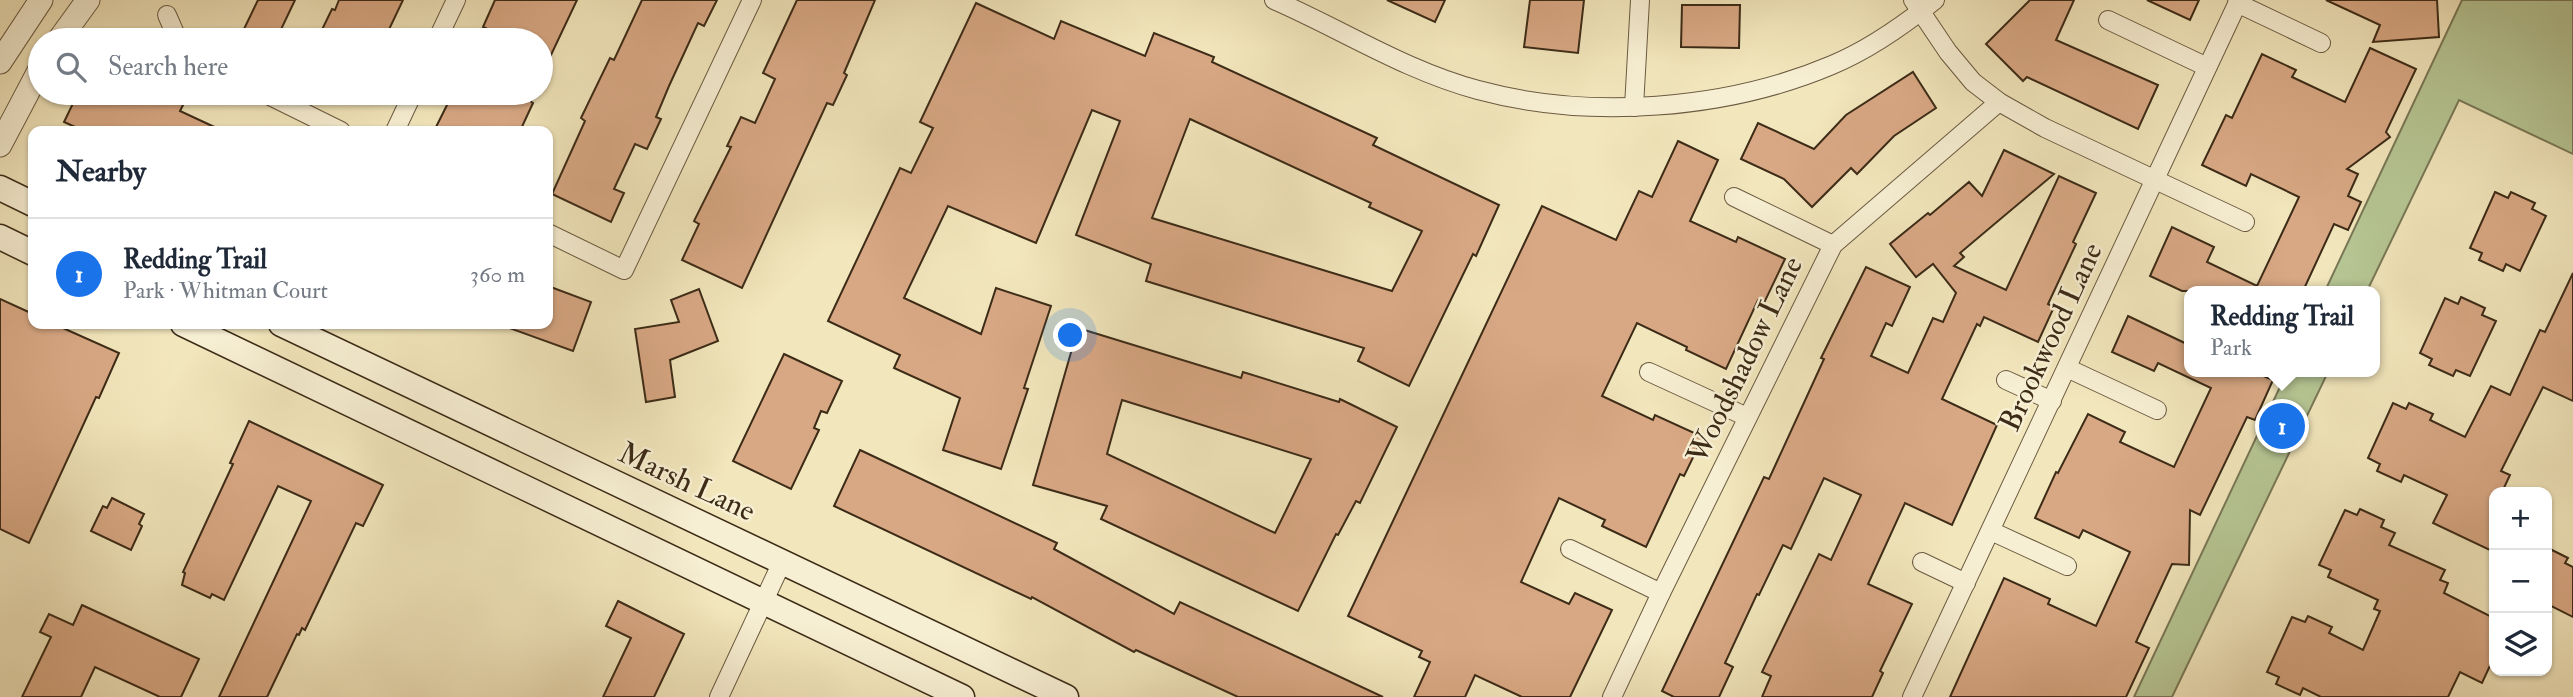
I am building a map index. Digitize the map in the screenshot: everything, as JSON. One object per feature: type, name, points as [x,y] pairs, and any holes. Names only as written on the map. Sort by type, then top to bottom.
[{"type":"main road","points":[[0,188],[28,202]]},
{"type":"main road","points":[[0,237],[28,251]]},
{"type":"main road","points":[[193,329],[962,697]]},
{"type":"main road","name":"Marsh Lane","points":[[292,329],[1066,697]]},
{"type":"street","points":[[0,62],[41,0]]},
{"type":"street","points":[[68,28],[88,0]]},
{"type":"street","points":[[443,28],[456,0]]},
{"type":"street","points":[[553,235],[624,270],[752,0]]},
{"type":"street","points":[[1274,0],[1314,8],[1424,71],[1477,90],[1580,106],[1634,107],[1689,103],[1749,93],[1804,76],[1835,64],[1917,6],[1934,0]]},
{"type":"street","points":[[1634,107],[1640,0]]},
{"type":"street","points":[[2238,1],[2321,43]]},
{"type":"street","name":"Brookwood Lane","points":[[1912,697],[2238,1]]},
{"type":"street","points":[[1917,6],[1937,38],[1973,82],[1999,102],[2045,128],[2245,222]]},
{"type":"street","points":[[167,15],[173,28]]},
{"type":"street","points":[[2108,20],[2207,66]]},
{"type":"street","points":[[0,145],[28,92]]},
{"type":"street","name":"Woodshadow Lane","points":[[1612,697],[1747,416],[1833,245],[1999,102]]},
{"type":"street","points":[[288,105],[331,126]]},
{"type":"street","points":[[397,126],[407,105]]},
{"type":"street","points":[[1734,197],[1833,245]]},
{"type":"street","points":[[2067,368],[2157,410]]},
{"type":"street","points":[[1649,372],[1747,416]]},
{"type":"street","points":[[2007,380],[2052,401]]},
{"type":"street","points":[[1991,531],[2067,566]]},
{"type":"street","points":[[1570,549],[1661,593]]},
{"type":"street","points":[[719,697],[782,562]]},
{"type":"street","points":[[1922,562],[1966,583]]},
{"type":"green space","points":[[2462,0],[2573,0],[2573,154],[2459,100],[2369,286],[2327,286]]},
{"type":"green space","points":[[2285,377],[2326,377],[2172,697],[2134,697]]},
{"type":"building","points":[[258,0],[295,0],[282,28],[244,28]]},
{"type":"building","points":[[339,0],[403,0],[390,28],[323,28],[332,9],[335,10]]},
{"type":"building","points":[[495,0],[577,0],[553,51],[553,28],[483,27]]},
{"type":"building","points":[[642,0],[717,0],[704,26],[698,23],[656,117],[661,119],[647,149],[635,144],[614,189],[624,193],[611,222],[553,194],[553,192],[585,121],[581,118],[610,58],[614,60]]},
{"type":"building","points":[[797,0],[875,0],[844,73],[847,75],[833,105],[827,103],[742,288],[682,260],[699,224],[694,221],[731,147],[727,146],[741,117],[755,123],[775,79],[763,73]]},
{"type":"building","points":[[1387,0],[1445,0],[1435,22]]},
{"type":"building","points":[[1530,0],[1584,0],[1578,53],[1524,47]]},
{"type":"building","points":[[2030,0],[2074,0],[2056,40],[2158,85],[2138,129],[2027,77],[2023,81],[1986,44]]},
{"type":"building","points":[[2147,0],[2199,0],[2190,20]]},
{"type":"building","points":[[2326,0],[2437,0],[2439,37],[2373,42],[2380,25]]},
{"type":"building","points":[[976,3],[1054,39],[1061,21],[1145,56],[1154,33],[1214,57],[1212,62],[1377,138],[1373,145],[1499,205],[1476,256],[1473,254],[1409,386],[1358,361],[1364,348],[1146,281],[1151,264],[1076,235],[1120,121],[1092,110],[1036,243],[948,206],[904,298],[981,334],[996,288],[1051,306],[1024,388],[1028,389],[1001,469],[943,450],[960,398],[894,368],[900,355],[828,321],[900,168],[911,173],[933,128],[920,122]],"holes":[[[1190,119],[1371,203],[1369,207],[1422,231],[1392,291],[1152,218]]]},
{"type":"building","points":[[1682,5],[1740,5],[1739,48],[1681,47]]},
{"type":"building","points":[[2370,48],[2416,69],[2386,132],[2390,137],[2347,169],[2358,174],[2348,196],[2361,202],[2348,230],[2334,224],[2305,286],[2257,286],[2299,197],[2251,174],[2246,186],[2202,165],[2226,115],[2232,118],[2262,54],[2296,70],[2292,77],[2345,102]]},
{"type":"building","points":[[1913,72],[1936,108],[1894,136],[1857,174],[1851,168],[1812,207],[1784,179],[1741,159],[1758,123],[1814,149],[1846,115]]},
{"type":"building","points":[[72,105],[183,105],[180,111],[212,126],[73,126],[64,122]]},
{"type":"building","points":[[447,105],[532,105],[522,126],[436,126]]},
{"type":"building","points":[[1678,141],[1718,160],[1690,221],[1736,242],[1738,237],[1785,259],[1764,303],[1758,300],[1726,369],[1637,323],[1602,396],[1653,420],[1655,415],[1703,437],[1684,476],[1680,474],[1646,547],[1602,526],[1605,520],[1559,498],[1521,582],[1569,604],[1575,593],[1612,610],[1570,697],[1522,697],[1475,675],[1465,697],[1414,697],[1430,662],[1419,657],[1422,651],[1348,616],[1542,206],[1616,240],[1639,191],[1652,197]]},
{"type":"building","points":[[2004,150],[2054,174],[1960,253],[1964,257],[1954,266],[2006,290],[2059,176],[2096,193],[2048,304],[2054,307],[2038,342],[1984,317],[1980,326],[1977,324],[1942,399],[1997,425],[1952,525],[1905,503],[1868,584],[1912,604],[1880,671],[1883,673],[1872,697],[1762,697],[1771,676],[1762,672],[1819,554],[1831,560],[1861,495],[1824,478],[1791,549],[1783,545],[1759,595],[1757,594],[1725,663],[1733,667],[1719,697],[1674,697],[1662,691],[1764,477],[1769,479],[1824,359],[1821,358],[1866,267],[1910,287],[1892,326],[1886,323],[1871,356],[1908,373],[1933,318],[1943,322],[1956,293],[1933,264],[1916,277],[1890,244],[1969,182],[1982,196]]},
{"type":"building","points":[[2495,192],[2508,198],[2511,192],[2535,203],[2532,209],[2546,216],[2520,271],[2506,264],[2503,271],[2479,260],[2482,253],[2470,248]]},
{"type":"building","points":[[2172,227],[2214,247],[2207,262],[2257,286],[2184,286],[2182,291],[2150,276]]},
{"type":"building","points":[[2573,273],[2573,401],[2543,387],[2501,471],[2510,475],[2504,487],[2489,487],[2489,550],[2433,523],[2447,495],[2404,475],[2401,482],[2377,471],[2380,464],[2368,458],[2393,403],[2406,409],[2409,403],[2433,414],[2430,420],[2465,437],[2491,386],[2510,395],[2540,330],[2545,332]]},
{"type":"building","points":[[553,288],[591,302],[573,351],[512,329],[553,329]]},
{"type":"building","points":[[699,289],[718,341],[670,360],[675,397],[646,402],[635,329],[679,322],[671,300]]},
{"type":"building","points":[[2461,297],[2485,308],[2482,315],[2496,321],[2470,376],[2456,370],[2453,376],[2429,365],[2432,359],[2420,353],[2445,298],[2458,304]]},
{"type":"building","points":[[0,299],[28,312],[28,329],[65,329],[119,353],[29,543],[0,529]]},
{"type":"building","points":[[2128,316],[2184,343],[2184,375],[2158,363],[2154,371],[2112,352]]},
{"type":"building","points":[[1078,328],[1241,378],[1243,372],[1339,402],[1340,399],[1397,427],[1360,503],[1356,501],[1338,535],[1336,534],[1298,611],[1101,519],[1107,506],[1033,485]],"holes":[[[1122,400],[1311,459],[1275,533],[1107,454]]]},
{"type":"building","points":[[784,354],[842,381],[827,413],[821,411],[814,428],[819,430],[791,489],[733,461]]},
{"type":"building","points":[[2188,377],[2266,377],[2273,380],[2255,420],[2247,417],[2200,515],[2190,510],[2189,565],[2172,564],[2136,642],[2149,648],[2126,697],[1950,697],[2004,578],[2050,599],[2048,604],[2096,626],[2130,552],[2083,530],[2079,538],[2035,518],[2056,472],[2058,473],[2088,414],[2125,432],[2120,442],[2174,467],[2211,388]]},
{"type":"building","points":[[249,421],[383,485],[363,526],[356,523],[305,630],[302,628],[299,635],[297,634],[267,697],[219,697],[311,501],[278,486],[224,600],[212,594],[210,598],[182,585],[183,572],[233,464],[230,463]]},
{"type":"building","points":[[860,450],[1057,543],[1054,549],[1174,614],[1180,602],[1383,697],[1238,697],[1136,650],[1134,652],[1032,597],[1031,599],[834,506]]},
{"type":"building","points":[[112,498],[144,514],[139,524],[142,526],[131,550],[91,531],[103,506],[107,508]]},
{"type":"building","points":[[2360,509],[2384,520],[2381,527],[2395,533],[2389,545],[2445,570],[2440,580],[2448,583],[2444,593],[2489,616],[2489,668],[2482,683],[2460,672],[2448,697],[2321,697],[2303,688],[2300,695],[2276,684],[2279,677],[2267,672],[2292,617],[2305,622],[2308,616],[2332,627],[2329,633],[2363,650],[2380,611],[2374,609],[2378,600],[2328,577],[2331,570],[2319,565],[2345,510],[2357,515]]},
{"type":"building","points":[[2552,550],[2568,558],[2565,563],[2573,567],[2573,617],[2552,606]]},
{"type":"building","points":[[618,601],[684,634],[654,697],[603,697],[631,638],[606,626]]},
{"type":"building","points":[[82,605],[199,659],[181,697],[160,697],[95,667],[81,697],[22,697],[51,637],[40,632],[49,614],[73,625]]},
{"type":"place","name":"Redding Trail","points":[[2282,426]]}]
